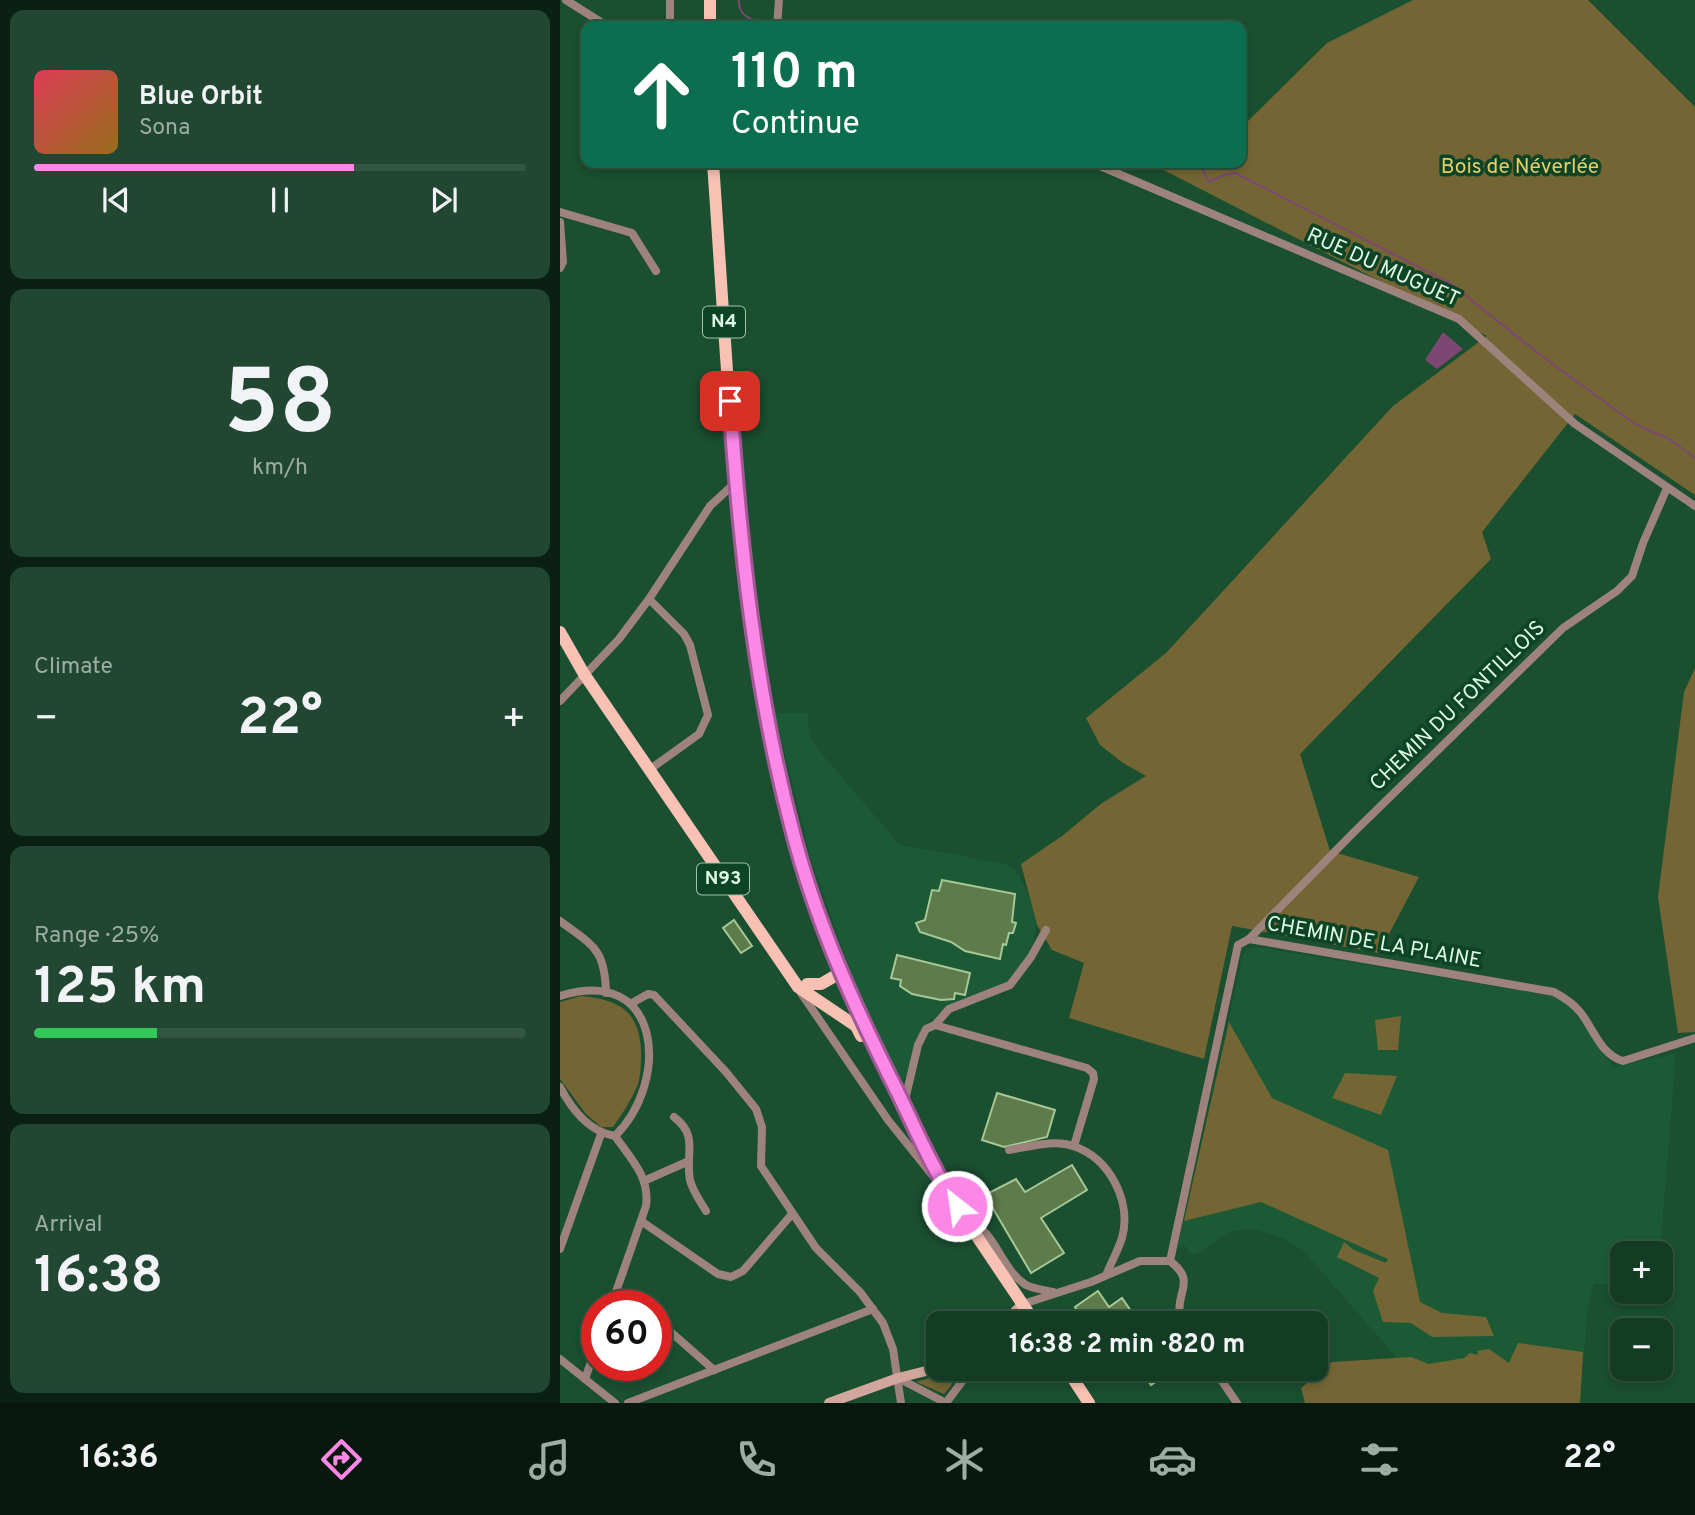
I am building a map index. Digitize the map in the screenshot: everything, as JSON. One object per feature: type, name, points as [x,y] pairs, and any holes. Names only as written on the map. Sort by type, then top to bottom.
[{"type":"main road","points":[[710,0],[710,21]]},
{"type":"main road","name":"N4","points":[[713,168],[736,482],[752,636],[763,704],[792,831],[840,973],[879,1057],[948,1192],[1027,1311]]},
{"type":"main road","name":"N93","points":[[560,632],[583,674],[802,986],[856,1026],[870,1051],[879,1057]]},
{"type":"main road","name":"N93","points":[[649,770],[796,971],[802,986]]},
{"type":"main road","points":[[802,986],[821,984],[840,973]]},
{"type":"main road","points":[[802,986],[863,1024]]},
{"type":"main road","points":[[1075,1381],[1089,1403]]},
{"type":"street","points":[[566,0],[599,21]]},
{"type":"street","points":[[670,0],[670,21]]},
{"type":"street","points":[[777,21],[779,0]]},
{"type":"street","name":"RUE DU MUGUET","points":[[1105,168],[1459,319],[1575,424],[1695,506]]},
{"type":"street","points":[[560,212],[632,233],[656,271]]},
{"type":"street","points":[[560,222],[563,262],[560,268]]},
{"type":"street","points":[[560,701],[619,639],[649,599],[709,506],[736,482]]},
{"type":"street","name":"CHEMIN DU FONTILLOIS","points":[[1249,939],[1353,833],[1563,628],[1617,590],[1632,576],[1643,543],[1668,488]]},
{"type":"street","points":[[649,599],[684,634],[690,645],[708,715],[699,734],[649,770]]},
{"type":"street","points":[[560,921],[597,948],[606,974],[606,993]]},
{"type":"street","points":[[904,1105],[918,1045],[926,1029],[935,1025],[949,1009],[1010,985],[1031,957],[1045,930]]},
{"type":"street","name":"CHEMIN DE LA PLAINE","points":[[1170,1261],[1238,945],[1249,939],[1554,992],[1571,1001],[1605,1051],[1622,1061],[1695,1038]]},
{"type":"street","points":[[802,986],[888,1121],[933,1179],[948,1192]]},
{"type":"street","points":[[560,996],[596,991],[606,993],[632,1003],[644,1019],[649,1047],[648,1073],[639,1101],[615,1136]]},
{"type":"street","points":[[632,1003],[648,994],[654,995],[726,1072],[756,1109],[762,1127],[761,1166],[816,1248],[860,1292],[883,1323],[893,1349],[901,1403]]},
{"type":"street","points":[[935,1025],[1087,1068],[1093,1073],[1094,1079],[1074,1146]]},
{"type":"street","points":[[560,1087],[573,1108],[601,1134],[615,1136],[646,1180],[646,1206],[617,1290]]},
{"type":"street","points":[[674,1116],[686,1126],[690,1139],[689,1161],[694,1193],[706,1211]]},
{"type":"street","points":[[560,1249],[601,1134]]},
{"type":"street","points":[[1009,1150],[1054,1144],[1074,1146],[1095,1158],[1110,1173],[1124,1209],[1122,1237],[1107,1273]]},
{"type":"street","points":[[646,1180],[689,1161]]},
{"type":"street","points":[[641,1221],[719,1274],[731,1277],[743,1271],[792,1214]]},
{"type":"street","points":[[967,1221],[980,1225],[1014,1274],[1023,1282],[1028,1286],[1056,1293]]},
{"type":"street","points":[[1016,1311],[1023,1304],[1091,1282],[1139,1261],[1170,1261],[1182,1271],[1185,1278],[1179,1311]]},
{"type":"street","points":[[628,1403],[873,1309]]},
{"type":"street","points":[[672,1333],[714,1370]]},
{"type":"street","points":[[560,1359],[581,1376]]},
{"type":"street","points":[[830,1403],[898,1378],[926,1371]]},
{"type":"street","points":[[898,1378],[946,1403],[962,1381]]},
{"type":"street","points":[[588,1381],[615,1403]]},
{"type":"street","points":[[1222,1381],[1237,1403]]},
{"type":"shaded area","points":[[1443,332],[1463,349],[1437,369],[1425,360]]},
{"type":"shaded area","points":[[775,713],[808,713],[809,733],[815,746],[900,845],[1007,864],[1019,875],[1027,891],[1036,924],[1034,941],[1024,962],[1008,981],[997,988],[951,1005],[926,1024],[905,1077],[899,1081],[855,983],[811,859]]},
{"type":"shaded area","points":[[1257,947],[1564,998],[1614,1067],[1676,1053],[1661,1241],[1610,1241],[1610,1285],[1594,1284],[1588,1305],[1580,1403],[1379,1403],[1395,1356],[1304,1251],[1283,1238],[1244,1229],[1227,1233],[1192,1255],[1184,1245],[1177,1249],[1243,955],[1248,949]]},
{"type":"green space","name":"Bois de Néverlée","points":[[1413,0],[1588,0],[1695,107],[1695,495],[1575,414],[1482,532],[1491,559],[1300,754],[1330,851],[1419,877],[1379,953],[1232,926],[1204,1059],[1069,1018],[1084,963],[1052,950],[1037,925],[1021,864],[1062,836],[1102,803],[1146,776],[1100,745],[1086,718],[1166,653],[1393,406],[1487,336],[1160,168],[1246,168],[1246,123],[1327,43]]},
{"type":"green space","points":[[1695,668],[1695,1032],[1678,1033],[1658,897],[1684,692]]},
{"type":"green space","points":[[581,996],[616,1004],[631,1017],[639,1037],[641,1063],[638,1084],[613,1127],[601,1127],[586,1114],[560,1079],[560,1002]]},
{"type":"green space","points":[[1401,1016],[1398,1050],[1378,1050],[1375,1020]]},
{"type":"green space","points":[[1229,1022],[1272,1098],[1388,1150],[1420,1302],[1442,1313],[1486,1317],[1494,1336],[1432,1337],[1411,1323],[1383,1322],[1373,1291],[1379,1278],[1337,1257],[1344,1242],[1354,1250],[1386,1263],[1388,1259],[1261,1202],[1184,1221]]},
{"type":"green space","points":[[1345,1073],[1397,1076],[1381,1115],[1332,1098]]},
{"type":"green space","points":[[1518,1343],[1583,1352],[1580,1403],[1305,1403],[1301,1388],[1309,1381],[1328,1381],[1328,1365],[1332,1362],[1411,1357],[1429,1364],[1464,1358],[1470,1353],[1478,1355],[1477,1351],[1489,1349],[1509,1363]]},
{"type":"green space","points":[[926,1379],[952,1381],[944,1394],[916,1382]]},
{"type":"building","points":[[942,880],[1015,894],[1012,922],[1016,923],[1013,933],[1009,933],[1006,945],[1003,944],[1000,959],[965,951],[951,942],[920,932],[916,923],[925,920],[932,890],[939,891]]},
{"type":"building","points":[[734,920],[752,946],[741,953],[723,928]]},
{"type":"building","points":[[897,955],[970,973],[965,995],[955,993],[954,999],[941,1000],[912,994],[900,986],[901,980],[891,978]]},
{"type":"building","points":[[997,1093],[1055,1110],[1047,1137],[1004,1147],[982,1140]]},
{"type":"building","points":[[1072,1165],[1087,1190],[1041,1218],[1064,1253],[1031,1273],[985,1195],[1016,1179],[1025,1192]]},
{"type":"building","points":[[1098,1291],[1109,1307],[1122,1298],[1131,1311],[1078,1311],[1075,1307]]},
{"type":"waterway","points":[[739,0],[744,15],[756,21]]},
{"type":"waterway","points":[[1198,168],[1202,169],[1209,182],[1235,173],[1450,283],[1539,354],[1635,424],[1669,439],[1695,458]]},
{"type":"route","points":[[730,401],[752,636],[763,704],[792,831],[840,973],[879,1057],[957,1206]]}]
